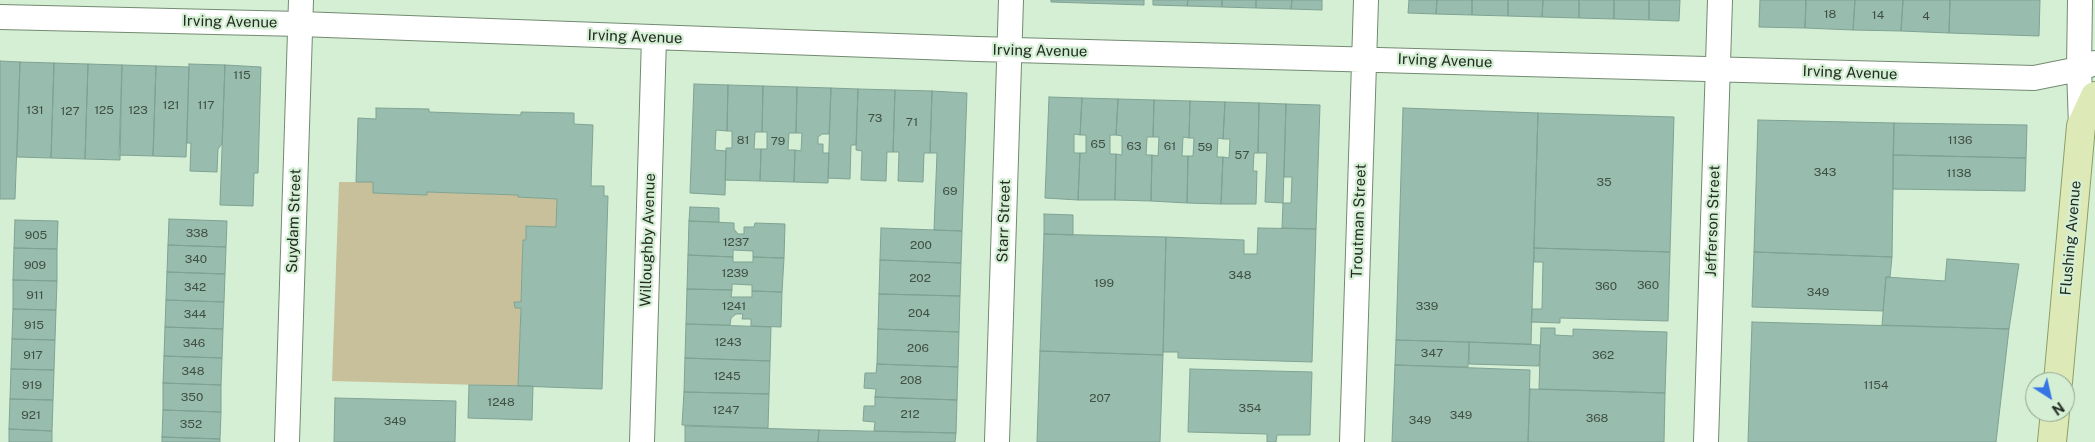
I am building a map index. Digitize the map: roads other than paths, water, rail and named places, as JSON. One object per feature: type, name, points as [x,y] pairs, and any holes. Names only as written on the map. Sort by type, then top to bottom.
[{"type":"main road","name":"Flushing Avenue","points":[[2059,372],[2088,123],[2095,96]]},
{"type":"main road","points":[[2052,442],[2054,422]]},
{"type":"street","name":"Suydam Street","points":[[287,442],[301,0]]},
{"type":"street","name":"Starr Street","points":[[997,442],[1011,0]]},
{"type":"street","name":"Troutman Street","points":[[1352,442],[1366,0]]},
{"type":"street","name":"Jefferson Street","points":[[1706,442],[1720,0]]},
{"type":"street","points":[[2080,0],[2087,66],[2088,123]]},
{"type":"street","name":"Irving Avenue","points":[[0,17],[300,24],[1010,50],[2034,78],[2087,66]]},
{"type":"street","name":"Willoughby Avenue","points":[[642,442],[654,38]]}]
